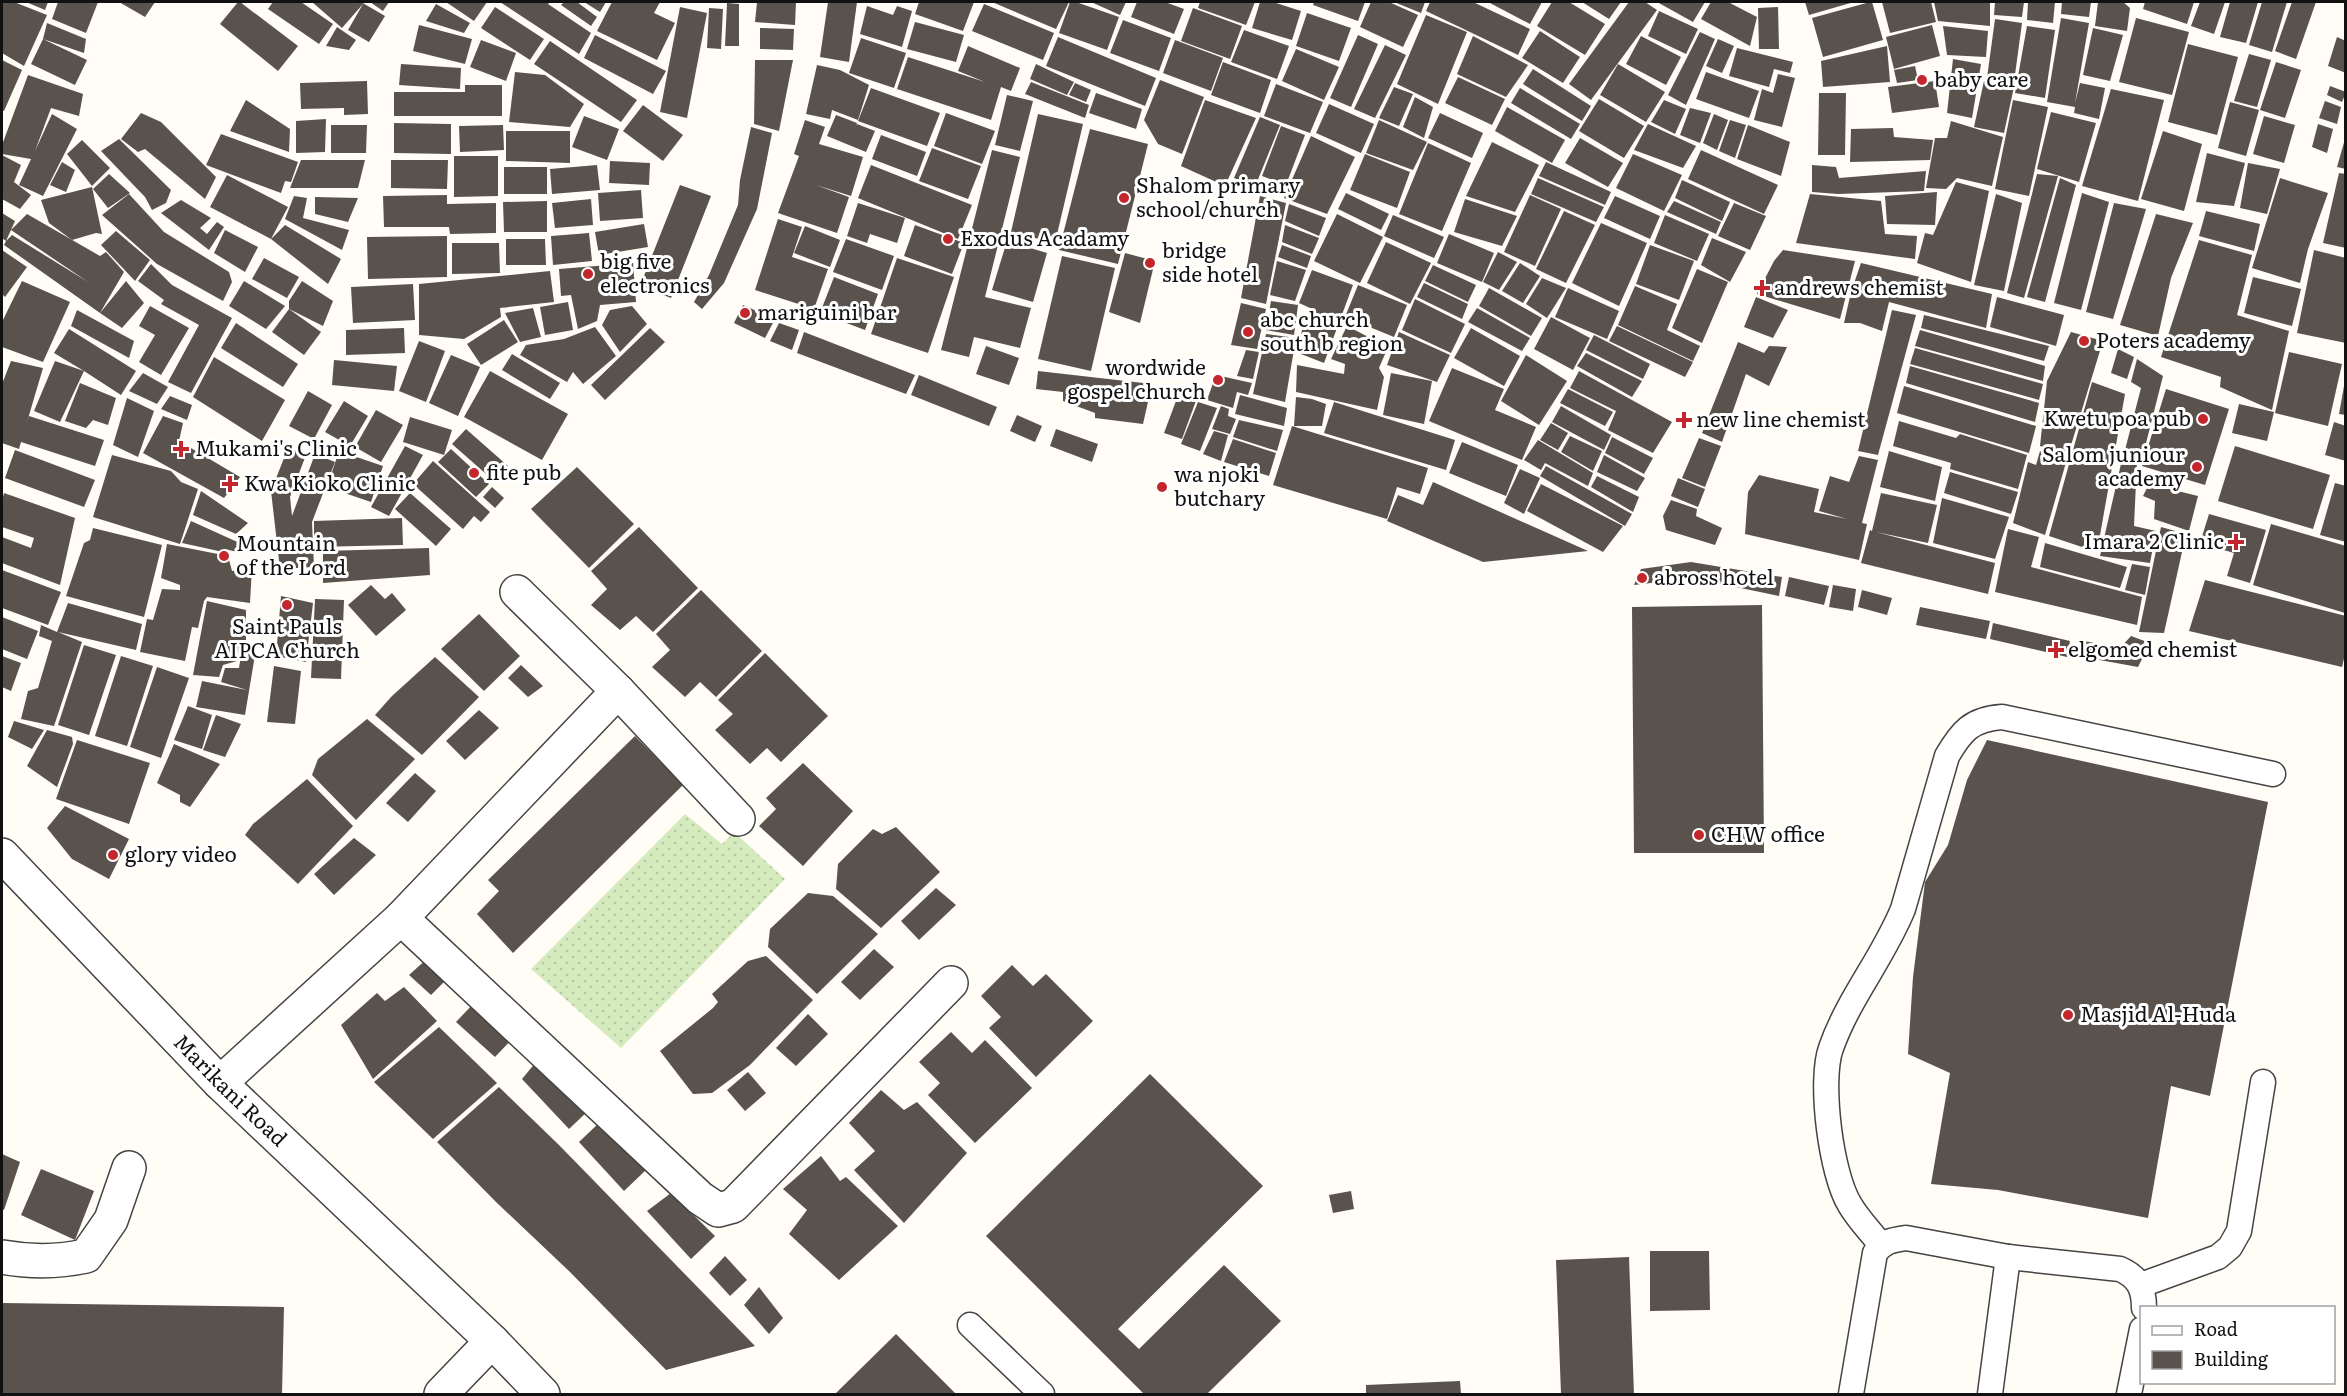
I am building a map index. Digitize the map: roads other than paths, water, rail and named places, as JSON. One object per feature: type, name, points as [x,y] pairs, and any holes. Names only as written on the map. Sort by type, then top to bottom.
[{"type":"street","points":[[517,592],[618,691],[738,819]]},
{"type":"street","points":[[220,1083],[401,918],[618,691]]},
{"type":"street","name":"Marikani Road","points":[[2,855],[220,1083],[469,1318],[543,1395]]},
{"type":"street","points":[[401,918],[700,1198],[718,1210],[733,1206],[951,983]]},
{"type":"street","points":[[2,1257],[16,1260],[60,1261],[86,1256],[111,1220],[129,1168]]},
{"type":"street","points":[[441,1395],[492,1341]]},
{"type":"lane","points":[[1881,1245],[1850,1206],[1839,1184],[1832,1156],[1826,1079],[1830,1050],[1841,1024],[1899,919],[1947,756],[1959,735],[1974,723],[1991,717],[2001,717],[2273,774]]},
{"type":"lane","points":[[1851,1395],[1875,1253],[1881,1245],[1891,1240],[1906,1238],[2008,1257],[2120,1269],[2135,1277],[2142,1296],[2218,1257],[2230,1247],[2239,1231],[2263,1082]]},
{"type":"lane","points":[[1990,1395],[2008,1257]]},
{"type":"lane","points":[[970,1325],[1042,1395]]},
{"type":"lane","points":[[2129,1395],[2140,1339]]},
{"type":"place","name":"baby care","points":[[1922,80]]},
{"type":"place","name":"Shalom primary school/church","points":[[1124,198]]},
{"type":"place","name":"Exodus Acadamy","points":[[948,239]]},
{"type":"place","name":"bridge side hotel","points":[[1150,263]]},
{"type":"place","name":"big five electronics","points":[[588,274]]},
{"type":"place","name":"andrews chemist","points":[[1762,288]]},
{"type":"place","name":"mariguini bar","points":[[745,313]]},
{"type":"place","name":"abc church south b region","points":[[1248,332]]},
{"type":"place","name":"Poters academy","points":[[2084,341]]},
{"type":"place","name":"wordwide gospel church","points":[[1218,380]]},
{"type":"place","name":"Kwetu poa pub","points":[[2203,419]]},
{"type":"place","name":"new line chemist","points":[[1684,420]]},
{"type":"place","name":"Mukami's Clinic","points":[[181,449]]},
{"type":"place","name":"Salom juniour academy","points":[[2197,467]]},
{"type":"place","name":"fite pub","points":[[474,473]]},
{"type":"place","name":"Kwa Kioko Clinic","points":[[230,484]]},
{"type":"place","name":"wa njoki butchary","points":[[1162,487]]},
{"type":"place","name":"Imara 2 Clinic","points":[[2236,542]]},
{"type":"place","name":"Mountain of the Lord","points":[[224,556]]},
{"type":"place","name":"abross hotel","points":[[1642,578]]},
{"type":"place","name":"Saint Pauls AIPCA Church","points":[[287,605]]},
{"type":"place","name":"elgomed chemist","points":[[2056,650]]},
{"type":"place","name":"CHW office","points":[[1699,835]]},
{"type":"place","name":"glory video","points":[[113,855]]},
{"type":"place","name":"Masjid Al-Huda","points":[[2068,1015]]}]
